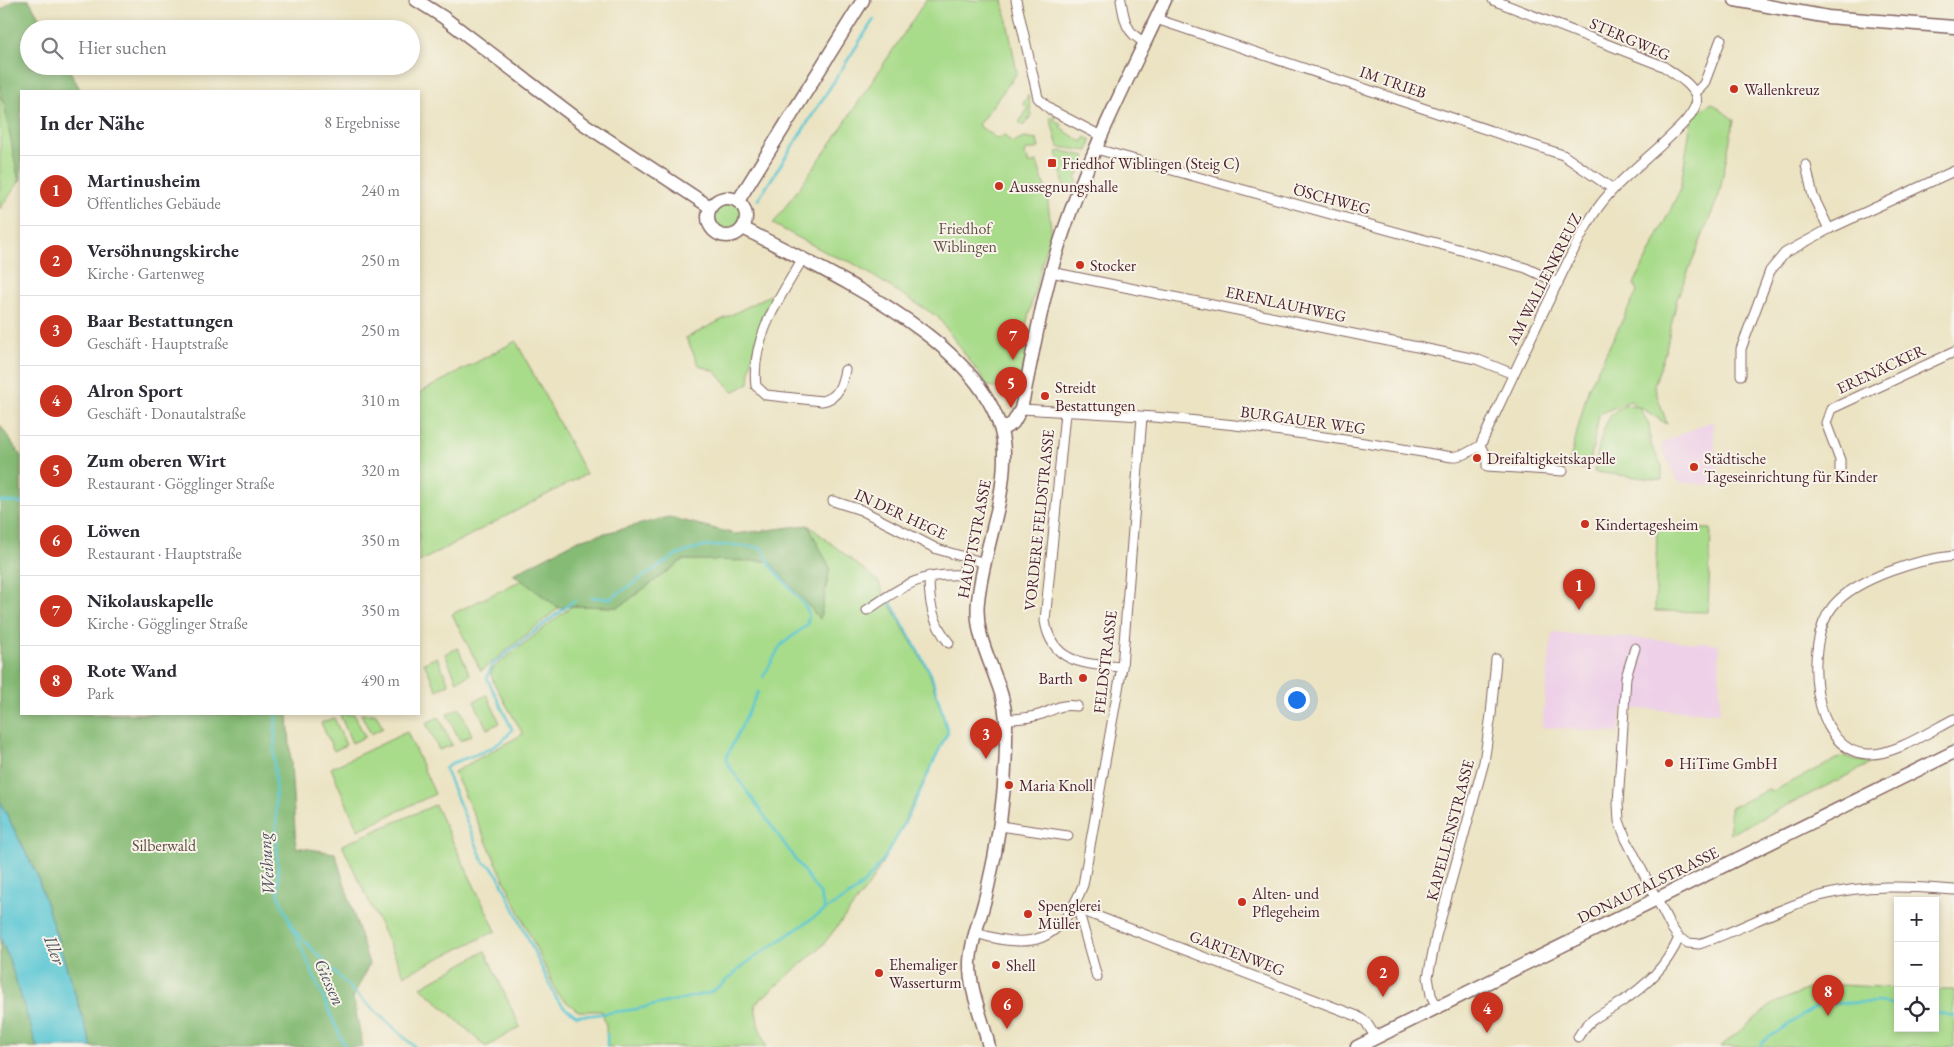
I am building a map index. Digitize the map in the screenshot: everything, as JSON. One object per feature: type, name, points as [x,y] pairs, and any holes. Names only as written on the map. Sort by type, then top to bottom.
[{"type":"main road","points":[[416,0],[443,17],[584,124],[710,207]]},
{"type":"main road","points":[[738,202],[863,0]]},
{"type":"main road","points":[[999,425],[1013,423],[1021,410],[1039,316],[1066,224],[1101,136],[1165,0]]},
{"type":"main road","points":[[1735,0],[1828,17],[1954,27]]},
{"type":"main road","points":[[720,199],[733,199],[738,202],[745,211],[743,228],[728,236],[717,234],[709,225],[710,207],[720,199]]},
{"type":"main road","name":"HAUPTSTRASSE","points":[[743,228],[892,308],[919,327],[946,350],[986,396],[999,425],[1004,453],[1002,483],[977,603],[978,629],[1002,697],[1006,719],[1000,826],[987,893],[971,951],[971,978],[989,1047]]},
{"type":"main road","name":"DONAUTALSTRASSE","points":[[1357,1047],[1954,752]]},
{"type":"street","points":[[1016,0],[1035,92],[1040,101],[1048,108],[1101,136]]},
{"type":"street","points":[[1120,0],[1129,30],[1134,37],[1145,42]]},
{"type":"street","name":"STERGWEG","points":[[1493,0],[1663,66],[1696,95]]},
{"type":"street","name":"IM TRIEB","points":[[1156,19],[1563,155],[1613,189]]},
{"type":"street","points":[[1696,95],[1704,84],[1721,39]]},
{"type":"street","name":"AM WALLENKREUZ","points":[[1480,446],[1513,374],[1589,221],[1613,189],[1678,129],[1696,104],[1696,95]]},
{"type":"street","name":"ÖSCHWEG","points":[[1096,149],[1526,268],[1558,283]]},
{"type":"street","points":[[1806,165],[1810,186],[1829,229]]},
{"type":"street","points":[[1741,375],[1741,349],[1770,271],[1792,248],[1954,171]]},
{"type":"street","points":[[802,260],[765,329],[757,357],[756,386],[766,395],[822,401],[830,400],[839,392],[845,370]]},
{"type":"street","name":"ERENLAUHWEG","points":[[1051,272],[1476,359],[1513,374]]},
{"type":"street","name":"ERENÄCKER","points":[[1840,476],[1840,460],[1826,424],[1831,408],[1954,352]]},
{"type":"street","name":"BURGAUER WEG","points":[[1021,410],[1142,417],[1337,439],[1452,457],[1465,454],[1480,446]]},
{"type":"street","name":"VORDERE FELDSTRASSE","points":[[1065,412],[1045,621],[1047,635],[1061,654],[1071,659],[1090,664],[1122,667]]},
{"type":"street","name":"FELDSTRASSE","points":[[976,933],[1012,942],[1030,941],[1051,932],[1076,908],[1085,874],[1122,667],[1142,417]]},
{"type":"street","points":[[1480,446],[1487,458],[1487,466],[1563,471]]},
{"type":"street","name":"IN DER HEGE","points":[[833,501],[861,510],[937,549],[985,563]]},
{"type":"street","points":[[1954,556],[1905,567],[1850,592],[1834,605],[1821,630],[1815,662],[1818,692],[1824,715],[1837,737],[1846,747],[1854,752],[1869,754],[1890,750],[1954,719]]},
{"type":"street","points":[[867,610],[906,585],[928,576],[962,575],[968,558]]},
{"type":"street","points":[[928,576],[929,602],[940,632],[949,643]]},
{"type":"street","points":[[1634,648],[1626,677],[1618,812],[1624,835],[1671,928],[1679,938],[1688,943],[1699,944],[1797,904],[1846,891],[1902,886],[1954,890]]},
{"type":"street","name":"KAPELLENSTRASSE","points":[[1437,1007],[1430,991],[1428,977],[1436,936],[1484,762],[1491,715],[1496,659]]},
{"type":"street","points":[[1006,719],[1026,718],[1044,714],[1062,704],[1077,706]]},
{"type":"street","points":[[1000,826],[1068,836]]},
{"type":"street","points":[[1076,908],[1097,977]]},
{"type":"street","name":"GARTENWEG","points":[[1076,908],[1357,1016],[1366,1022],[1376,1038]]},
{"type":"street","points":[[1578,1037],[1591,1019],[1619,1004],[1657,974],[1671,956],[1679,938]]},
{"type":"shaded area","name":"Städtische Tageseinrichtung für Kinder","points":[[1712,421],[1720,486],[1678,482],[1661,443]]},
{"type":"shaded area","points":[[1552,633],[1719,644],[1720,713],[1621,708],[1619,733],[1542,727]]},
{"type":"green space","points":[[14,0],[29,0],[41,20],[20,20],[20,75],[72,75],[80,90],[20,90],[19,182],[4,104],[0,95],[0,11]]},
{"type":"green space","name":"Friedhof Wiblingen","points":[[926,0],[1003,0],[1017,73],[978,125],[997,139],[1004,135],[1012,143],[1024,138],[1037,140],[1039,148],[1025,151],[1024,155],[1028,159],[1028,164],[1037,162],[1047,194],[1051,229],[1025,329],[1032,332],[1018,392],[988,386],[938,317],[851,262],[831,255],[773,224],[832,142]]},
{"type":"green space","points":[[0,95],[4,103],[19,182],[0,209]]},
{"type":"green space","points":[[1028,95],[1032,115],[1023,126],[1019,122],[1028,109],[1023,104]]},
{"type":"green space","points":[[1712,103],[1734,120],[1719,195],[1677,299],[1666,349],[1654,386],[1667,424],[1638,406],[1649,424],[1651,445],[1662,466],[1662,480],[1594,472],[1601,439],[1610,417],[1617,410],[1626,406],[1637,406],[1630,401],[1599,414],[1589,469],[1568,468],[1588,389],[1637,291],[1634,284],[1680,190],[1692,116]]},
{"type":"green space","points":[[1050,117],[1056,117],[1054,120],[1062,125],[1060,128],[1082,142],[1086,137],[1091,140],[1088,151],[1058,147]]},
{"type":"green space","points":[[1062,151],[1086,156],[1073,190],[1064,186],[1057,152]]},
{"type":"green space","points":[[727,198],[734,199],[740,204],[745,210],[745,224],[740,230],[734,235],[727,236],[720,235],[714,230],[709,224],[708,217],[709,210],[714,204],[720,199]]},
{"type":"green space","points":[[772,294],[754,349],[749,383],[733,392],[716,372],[699,365],[686,338]]},
{"type":"green space","points":[[516,341],[586,474],[420,561],[420,392]]},
{"type":"green space","name":"Silberwald","points":[[0,425],[20,455],[20,715],[288,715],[296,847],[335,853],[369,964],[353,998],[363,1047],[92,1047],[37,875],[0,801]]},
{"type":"green space","points":[[669,517],[735,534],[808,525],[830,568],[820,619],[769,561],[683,560],[619,607],[572,606],[559,608],[513,574],[578,540]]},
{"type":"green space","points":[[808,525],[878,581],[929,672],[948,732],[892,846],[868,887],[822,946],[755,1004],[758,1024],[766,1047],[607,1047],[606,1026],[602,1011],[578,1011],[558,995],[454,772],[523,734],[494,683],[491,674],[493,668],[572,606],[619,607],[683,560],[769,561],[820,619],[830,568]]},
{"type":"green space","points":[[1657,528],[1711,529],[1708,612],[1655,611]]},
{"type":"green space","points":[[522,580],[559,608],[481,671],[452,614]]},
{"type":"green space","points":[[458,648],[470,675],[457,681],[445,654]]},
{"type":"green space","points":[[437,657],[449,684],[437,690],[424,663]]},
{"type":"green space","points":[[487,695],[500,723],[487,729],[474,701]]},
{"type":"green space","points":[[460,708],[472,735],[460,741],[447,714]]},
{"type":"green space","points":[[340,715],[354,715],[365,737],[352,743]]},
{"type":"green space","points":[[362,715],[376,715],[383,728],[371,734]]},
{"type":"green space","points":[[439,717],[452,745],[439,750],[426,723]]},
{"type":"green space","points":[[334,718],[346,745],[334,751],[321,723]]},
{"type":"green space","points":[[407,732],[435,794],[358,830],[331,768]]},
{"type":"green space","points":[[1843,756],[1868,763],[1868,765],[1730,834],[1730,808],[1770,789],[1771,792]]},
{"type":"green space","points":[[435,805],[496,931],[404,975],[342,845]]},
{"type":"green space","points":[[0,937],[10,962],[37,1047],[0,1047]]},
{"type":"green space","points":[[485,951],[520,1027],[486,1047],[421,987]]},
{"type":"green space","points":[[1819,984],[1894,988],[1894,1032],[1939,1032],[1939,990],[1954,990],[1954,1047],[1720,1047],[1773,1004]]},
{"type":"water","name":"Iller","points":[[0,801],[37,875],[92,1047],[37,1047],[10,962],[0,937]]},
{"type":"waterway","points":[[758,200],[874,19]]},
{"type":"waterway","name":"Weihung","points":[[0,501],[20,503]]},
{"type":"waterway","points":[[592,597],[610,599],[674,556],[703,546],[734,545],[762,548],[771,566],[805,606],[809,614],[807,625],[781,645],[763,677]]},
{"type":"waterway","points":[[575,600],[492,665],[487,678],[512,729],[507,736],[493,747],[450,764],[445,769],[484,863],[492,867],[499,877],[556,998],[565,1008],[577,1016],[637,1009],[709,993],[745,964],[825,910],[820,894],[727,763],[726,758],[758,692]]},
{"type":"waterway","points":[[825,910],[854,892],[869,878],[883,860],[896,840],[948,732],[931,674],[890,601]]},
{"type":"waterway","name":"Weihung","points":[[276,715],[274,753],[279,897],[345,1047]]},
{"type":"waterway","name":"Weihung","points":[[293,929],[352,990],[415,1047]]},
{"type":"waterway","name":"Weihung","points":[[1759,1047],[1765,1040],[1820,1004],[1880,1002],[1894,1004]]},
{"type":"waterway","name":"Weihung","points":[[1939,1013],[1954,1016]]},
{"type":"waterway","points":[[607,1034],[607,1047]]},
{"type":"place","name":"Wallenkreuz","points":[[1734,89]]},
{"type":"place","name":"Friedhof Wiblingen (Steig C)","points":[[1052,163]]},
{"type":"place","name":"Aussegnungshalle","points":[[999,186]]},
{"type":"place","name":"Stocker","points":[[1080,265]]},
{"type":"place","name":"Nikolauskapelle","points":[[1013,360]]},
{"type":"place","name":"Streidt Bestattungen","points":[[1045,396]]},
{"type":"place","name":"Zum oberen Wirt","points":[[1011,408]]},
{"type":"place","name":"Dreifaltigkeitskapelle","points":[[1477,458]]},
{"type":"place","name":"Städtische Tageseinrichtung für Kinder","points":[[1694,467]]},
{"type":"place","name":"Kindertagesheim","points":[[1585,524]]},
{"type":"place","name":"Martinusheim","points":[[1579,610]]},
{"type":"place","name":"Barth","points":[[1083,678]]},
{"type":"place","name":"Baar Bestattungen","points":[[986,759]]},
{"type":"place","name":"HiTime GmbH","points":[[1669,763]]},
{"type":"place","name":"Maria Knoll","points":[[1009,785]]},
{"type":"place","name":"Alten- und Pflegeheim","points":[[1242,902]]},
{"type":"place","name":"Spenglerei Müller","points":[[1028,914]]},
{"type":"place","name":"Shell","points":[[996,965]]},
{"type":"place","name":"Ehemaliger Wasserturm","points":[[879,973]]},
{"type":"place","name":"Versöhnungskirche","points":[[1383,997]]},
{"type":"place","name":"Rote Wand","points":[[1828,1016]]},
{"type":"place","name":"Löwen","points":[[1007,1029]]},
{"type":"place","name":"Alron Sport","points":[[1487,1033]]},
{"type":"water label","name":"Giessen","points":[[330,982]]}]
